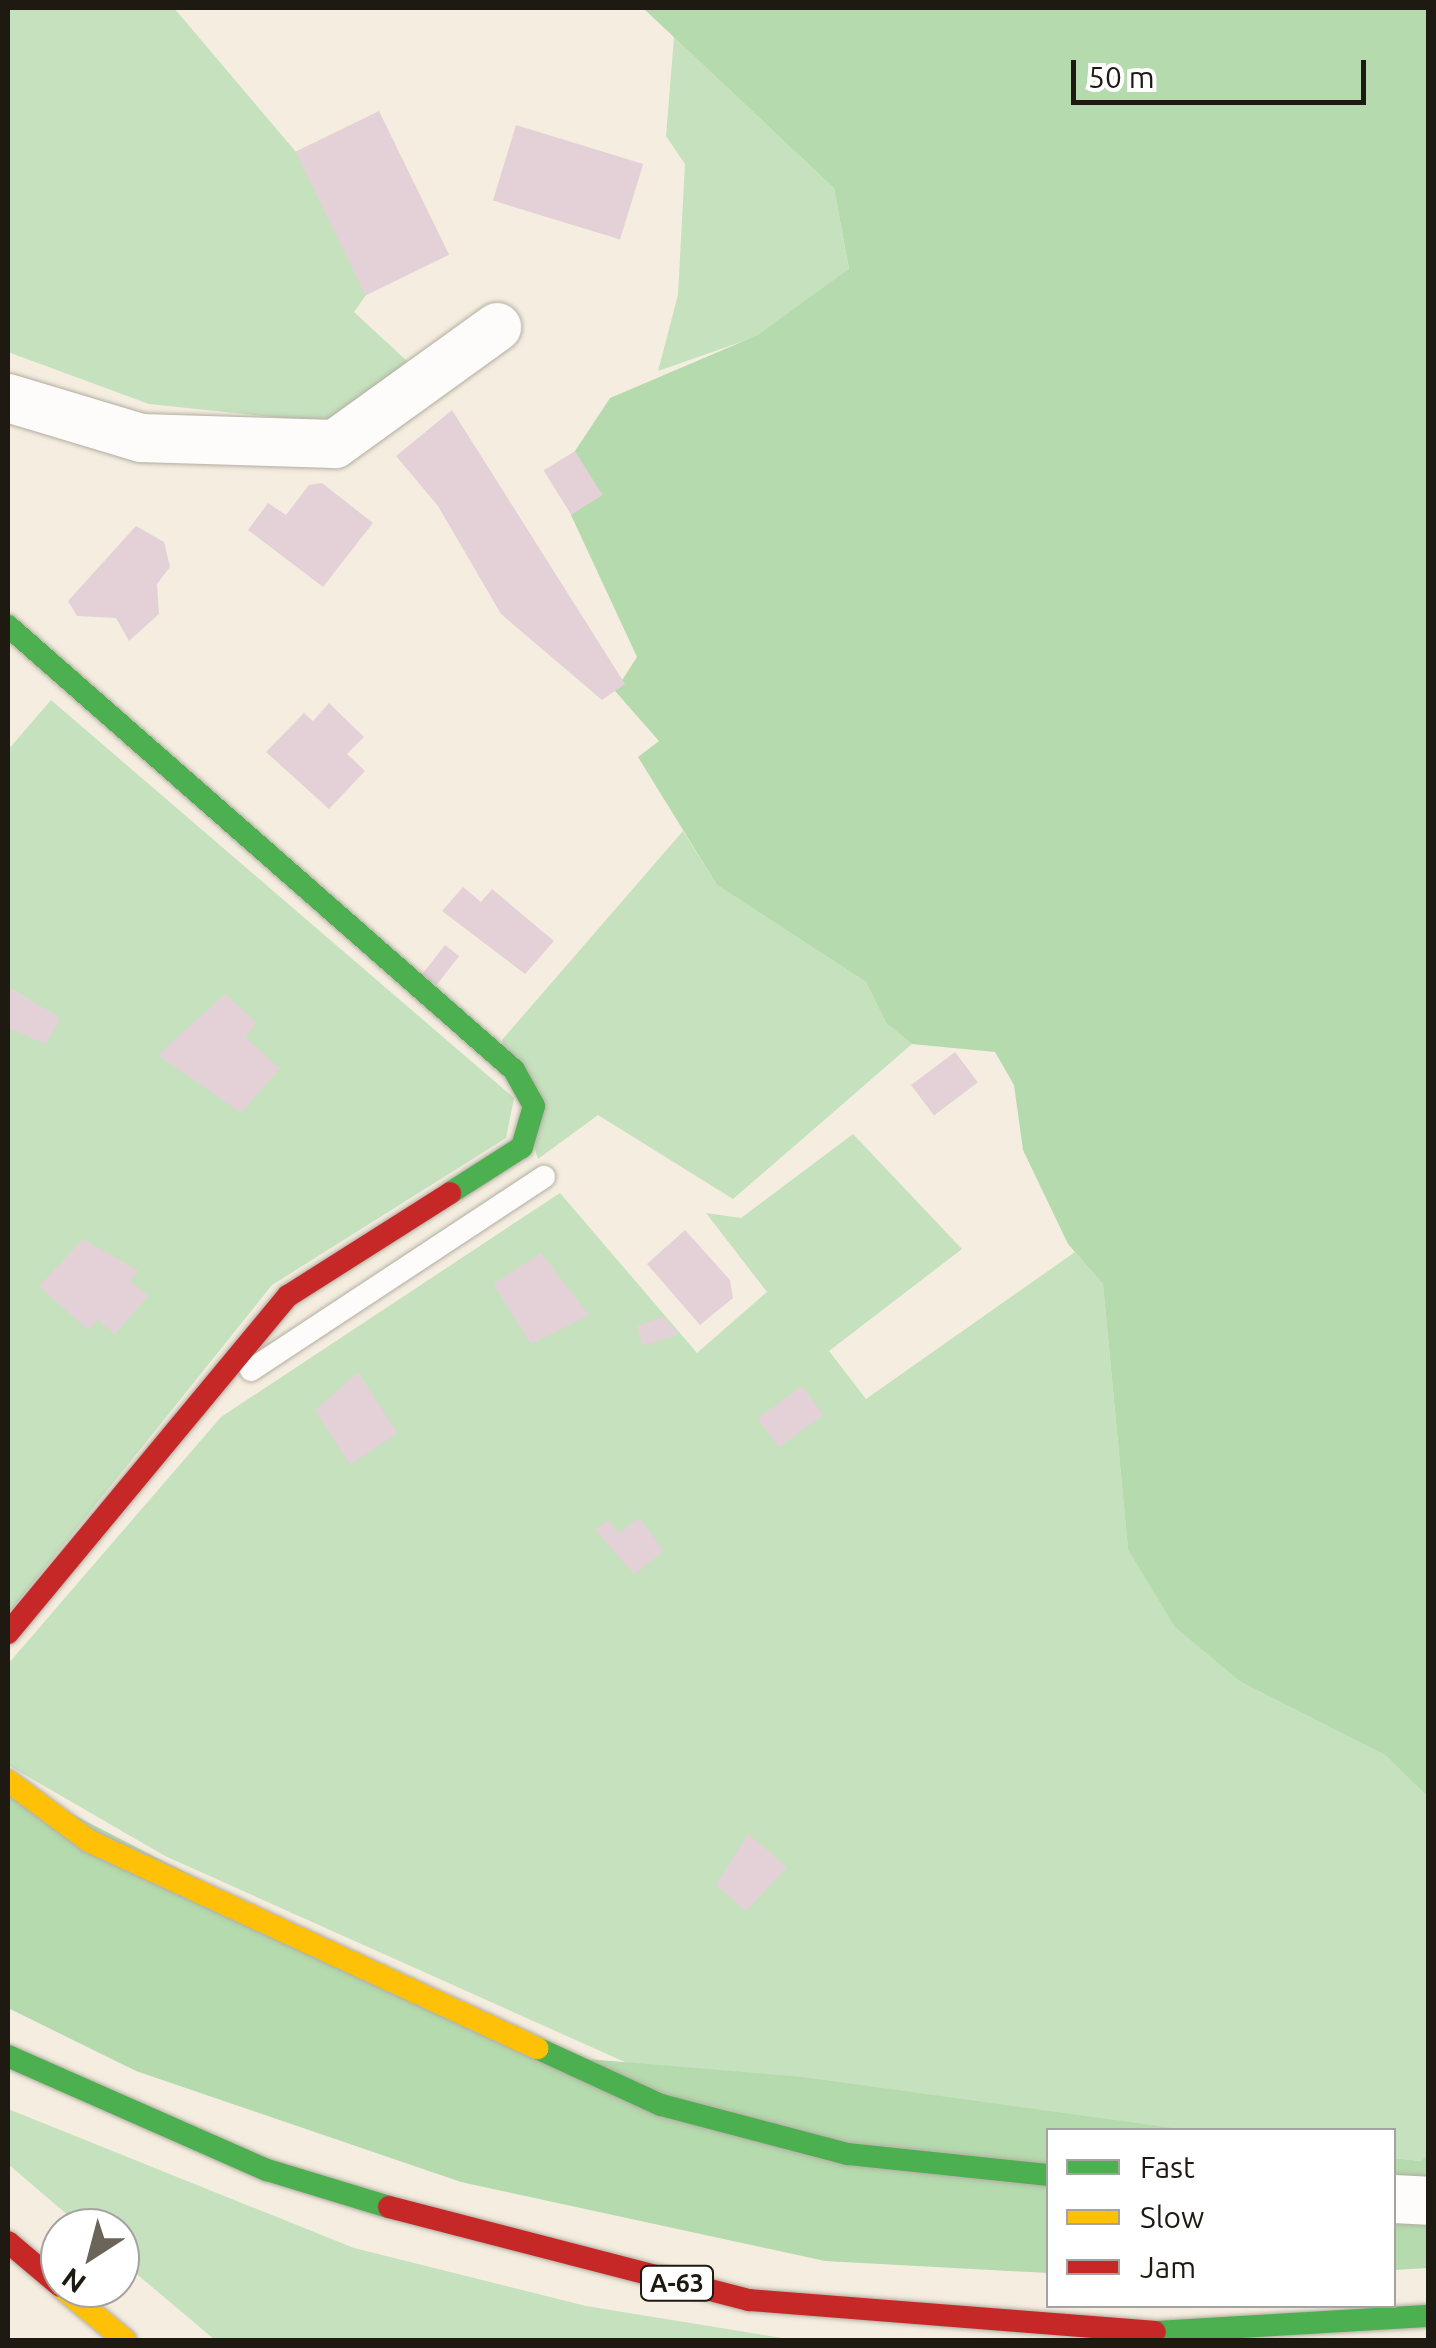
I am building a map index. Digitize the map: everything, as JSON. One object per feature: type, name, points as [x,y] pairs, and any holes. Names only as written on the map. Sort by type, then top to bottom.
[{"type":"main road","points":[[8,626],[514,1070],[534,1106],[522,1147],[288,1296],[8,1633]]},
{"type":"main road","points":[[8,1781],[89,1840],[662,2105],[848,2154],[1046,2175]]},
{"type":"main road","name":"A-63","points":[[8,2056],[351,2198],[750,2300],[1068,2330],[1219,2332],[1428,2316]]},
{"type":"main road","points":[[8,2242],[40,2269]]},
{"type":"main road","points":[[86,2308],[125,2340]]},
{"type":"street","points":[[8,398],[141,438],[335,444],[496,327]]},
{"type":"street","points":[[1396,2199],[1428,2201]]},
{"type":"lane","points":[[203,1402],[544,1177]]},
{"type":"green space","points":[[8,8],[174,8],[296,152],[366,295],[354,312],[407,361],[348,410],[353,416],[320,422],[149,404],[8,352]]},
{"type":"green space","points":[[643,8],[1428,8],[1428,1797],[1385,1755],[1241,1682],[1175,1627],[1128,1549],[1103,1284],[1068,1244],[1023,1150],[1014,1085],[995,1052],[912,1044],[886,1023],[866,982],[717,885],[638,757],[659,741],[615,691],[637,657],[571,515],[575,451],[610,398],[758,335],[849,269],[834,188]]},
{"type":"green space","points":[[674,37],[834,188],[849,270],[758,336],[658,371],[678,295],[685,164],[666,136]]},
{"type":"green space","points":[[51,700],[514,1098],[506,1138],[272,1285],[8,1614],[8,1028],[59,1018],[8,987],[8,750]]},
{"type":"green space","points":[[683,831],[717,885],[866,982],[886,1023],[912,1044],[733,1199],[598,1115],[538,1159],[502,1040]]},
{"type":"green space","points":[[853,1134],[962,1249],[829,1351],[866,1399],[1075,1252],[1103,1284],[1128,1549],[1241,1682],[1385,1755],[1428,1797],[1428,2153],[1421,2161],[1396,2158],[1396,2128],[1170,2128],[627,2063],[165,1856],[8,1765],[8,1664],[221,1417],[560,1193],[697,1353],[767,1292],[706,1213],[741,1218]]},
{"type":"green space","points":[[8,1781],[539,2055],[802,2077],[1172,2128],[1046,2128],[1046,2273],[825,2261],[461,2182],[136,2071],[8,2008]]},
{"type":"green space","points":[[8,2109],[354,2248],[586,2306],[795,2340],[215,2340],[140,2277],[140,2208],[60,2208],[8,2164]]},
{"type":"green space","points":[[1428,2153],[1428,2268],[1396,2270],[1396,2158],[1421,2161]]},
{"type":"building","points":[[379,111],[449,255],[366,296],[295,152]]},
{"type":"building","points":[[516,125],[643,164],[620,239],[493,201]]},
{"type":"building","points":[[452,410],[625,684],[602,700],[501,614],[438,506],[396,456]]},
{"type":"building","points":[[575,451],[603,495],[571,515],[544,471]]},
{"type":"building","points":[[322,483],[373,523],[323,587],[248,530],[268,503],[286,515],[309,485]]},
{"type":"building","points":[[136,526],[164,542],[170,567],[157,584],[159,614],[129,641],[116,618],[77,616],[68,601]]},
{"type":"building","points":[[329,703],[364,737],[347,754],[365,771],[329,809],[266,752],[304,713],[313,721]]},
{"type":"building","points":[[463,887],[481,902],[492,889],[554,941],[525,974],[442,911]]},
{"type":"building","points":[[445,945],[459,956],[436,985],[422,974]]},
{"type":"building","points":[[8,987],[60,1018],[46,1044],[8,1028]]},
{"type":"building","points":[[225,994],[257,1023],[245,1037],[280,1068],[241,1113],[158,1055]]},
{"type":"building","points":[[955,1052],[978,1082],[934,1115],[911,1085]]},
{"type":"building","points":[[685,1230],[730,1280],[733,1298],[700,1325],[647,1264]]},
{"type":"building","points":[[83,1239],[139,1271],[130,1280],[148,1296],[115,1334],[98,1320],[88,1330],[39,1286]]},
{"type":"building","points":[[541,1253],[589,1315],[531,1344],[493,1284]]},
{"type":"building","points":[[663,1317],[679,1334],[643,1346],[637,1326]]},
{"type":"building","points":[[358,1372],[397,1433],[350,1465],[315,1410]]},
{"type":"building","points":[[802,1386],[823,1415],[779,1447],[758,1418]]},
{"type":"building","points":[[639,1518],[664,1551],[634,1574],[595,1530],[608,1520],[618,1533]]},
{"type":"building","points":[[748,1834],[787,1867],[746,1911],[716,1885]]},
{"type":"traffic: fast","points":[[8,626],[514,1070],[534,1106],[522,1147],[450,1193]]},
{"type":"traffic: fast","points":[[537,2048],[661,2105],[848,2154],[1046,2175]]},
{"type":"traffic: fast","points":[[8,2056],[267,2170],[389,2207]]},
{"type":"traffic: fast","points":[[1155,2332],[1428,2316]]},
{"type":"traffic: slow","points":[[8,1781],[89,1841],[537,2048]]},
{"type":"traffic: slow","points":[[86,2308],[125,2340]]},
{"type":"traffic: jam","points":[[8,1633],[288,1296],[450,1193]]},
{"type":"traffic: jam","points":[[389,2207],[749,2300],[1155,2332]]},
{"type":"traffic: jam","points":[[8,2242],[40,2269]]}]
